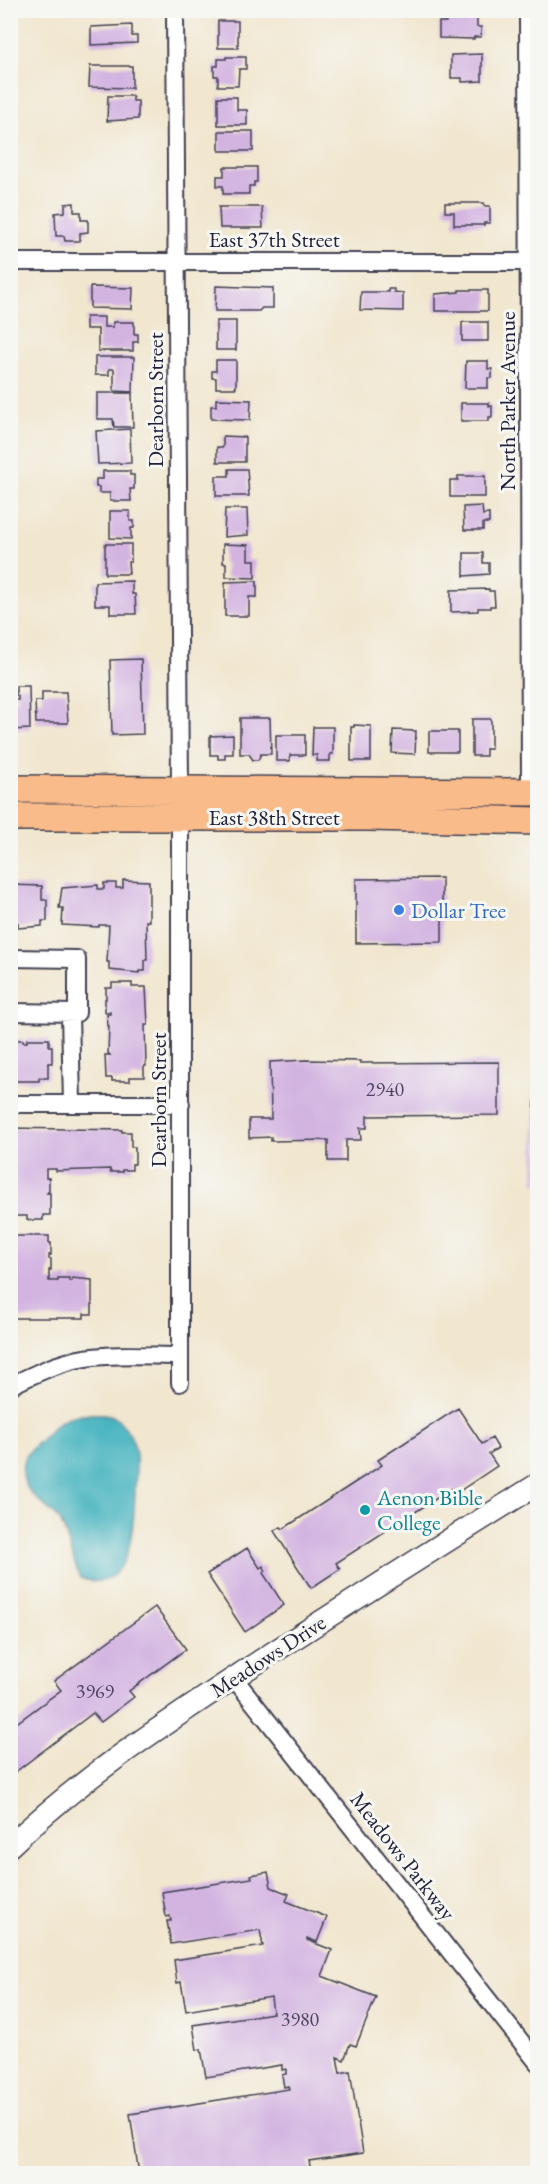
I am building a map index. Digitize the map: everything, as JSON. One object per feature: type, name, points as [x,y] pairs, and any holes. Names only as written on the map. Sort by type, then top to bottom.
[{"type":"main road","name":"East 38th Street","points":[[10,789],[180,803],[537,821]]},
{"type":"main road","name":"East 38th Street","points":[[10,817],[180,803],[534,792]]},
{"type":"street","name":"Dearborn Street","points":[[175,10],[180,803],[180,1383]]},
{"type":"street","name":"North Parker Avenue","points":[[528,10],[533,262],[534,792]]},
{"type":"street","name":"East 37th Street","points":[[10,262],[533,262]]},
{"type":"street","points":[[10,958],[77,959],[77,1013],[10,1012]]},
{"type":"street","points":[[70,1013],[72,1104]]},
{"type":"street","points":[[10,1104],[181,1104]]},
{"type":"street","points":[[14,1379],[85,1358],[180,1356]]},
{"type":"street","name":"Meadows Drive","points":[[10,1846],[79,1785],[234,1678],[537,1484]]},
{"type":"street","name":"Meadows Parkway","points":[[234,1678],[537,2063]]},
{"type":"water","points":[[82,1414],[107,1414],[117,1419],[130,1435],[136,1454],[133,1522],[127,1554],[120,1568],[110,1577],[97,1581],[80,1578],[60,1522],[30,1492],[22,1472],[28,1453],[54,1426],[65,1418]]},
{"type":"building","points":[[477,17],[477,27],[481,27],[481,37],[474,37],[474,39],[439,38],[439,22],[446,22],[446,18]]},
{"type":"building","points":[[218,21],[238,21],[238,48],[218,48]]},
{"type":"building","points":[[132,25],[132,36],[137,36],[137,43],[91,45],[91,27]]},
{"type":"building","points":[[482,54],[482,81],[462,82],[462,78],[451,78],[451,55]]},
{"type":"building","points":[[226,57],[246,57],[246,69],[239,69],[238,86],[218,86],[218,76],[214,76],[214,66],[218,66],[218,59],[226,59]]},
{"type":"building","points":[[90,66],[132,66],[132,88],[89,87]]},
{"type":"building","points":[[108,96],[133,96],[133,101],[138,101],[138,119],[107,121]]},
{"type":"building","points":[[218,97],[237,97],[237,110],[247,110],[247,125],[218,125]]},
{"type":"building","points":[[219,131],[253,131],[253,151],[219,151]]},
{"type":"building","points":[[224,167],[257,167],[257,182],[254,182],[254,186],[249,186],[249,194],[223,194],[223,186],[217,186],[217,176],[224,176]]},
{"type":"building","points":[[74,203],[74,212],[81,212],[81,220],[88,220],[88,232],[80,233],[80,241],[65,241],[64,236],[56,236],[55,213],[65,212],[65,204]]},
{"type":"building","points":[[445,203],[484,203],[484,206],[490,206],[490,223],[454,225],[454,212],[445,212]]},
{"type":"building","points":[[219,207],[262,207],[263,228],[220,228]]},
{"type":"building","points":[[216,286],[273,288],[273,308],[262,308],[259,311],[215,311]]},
{"type":"building","points":[[90,287],[133,288],[132,309],[90,308]]},
{"type":"building","points":[[388,289],[403,293],[403,311],[360,310],[361,292],[388,292]]},
{"type":"building","points":[[459,290],[488,290],[488,311],[435,311],[435,294],[459,292]]},
{"type":"building","points":[[86,317],[104,317],[104,327],[113,327],[113,322],[134,322],[134,334],[138,334],[138,342],[133,342],[133,351],[98,351],[98,329],[86,329]]},
{"type":"building","points":[[216,321],[236,321],[236,350],[216,350]]},
{"type":"building","points":[[462,322],[488,322],[488,341],[462,341]]},
{"type":"building","points":[[95,357],[134,357],[133,392],[114,391],[114,369],[109,369],[109,375],[95,375]]},
{"type":"building","points":[[216,360],[236,360],[236,388],[216,388],[216,378],[212,378],[212,371],[216,371]]},
{"type":"building","points":[[466,361],[488,361],[488,369],[492,369],[492,378],[488,378],[488,388],[465,388]]},
{"type":"building","points":[[97,393],[132,393],[133,427],[114,427],[113,419],[97,419]]},
{"type":"building","points":[[216,399],[251,400],[250,420],[211,419],[211,406],[216,406]]},
{"type":"building","points":[[461,403],[489,403],[489,406],[492,406],[492,417],[489,417],[489,421],[461,421]]},
{"type":"building","points":[[130,429],[131,463],[98,464],[96,431]]},
{"type":"building","points":[[223,436],[245,437],[245,462],[217,462],[217,447],[223,447]]},
{"type":"building","points":[[229,469],[247,469],[249,496],[216,496],[216,476],[229,476]]},
{"type":"building","points":[[103,471],[130,471],[130,475],[134,475],[134,489],[130,489],[131,501],[110,501],[110,493],[99,493],[96,479],[103,479]]},
{"type":"building","points":[[458,476],[485,476],[485,497],[450,497],[450,480],[458,480]]},
{"type":"building","points":[[482,506],[483,515],[489,514],[489,523],[483,523],[483,530],[464,530],[463,507]]},
{"type":"building","points":[[225,509],[247,509],[248,535],[224,537]]},
{"type":"building","points":[[110,511],[130,511],[130,521],[134,521],[134,528],[131,528],[131,539],[110,538]]},
{"type":"building","points":[[105,544],[131,544],[129,574],[105,574]]},
{"type":"building","points":[[223,544],[248,545],[248,560],[255,560],[255,578],[226,577]]},
{"type":"building","points":[[464,553],[483,553],[483,563],[489,563],[489,574],[464,576]]},
{"type":"building","points":[[132,581],[136,614],[110,614],[110,605],[95,605],[95,582]]},
{"type":"building","points":[[257,581],[257,597],[249,597],[249,616],[225,616],[225,582]]},
{"type":"building","points":[[489,589],[489,591],[494,591],[495,606],[478,608],[478,611],[451,612],[451,590]]},
{"type":"building","points":[[141,659],[143,734],[112,735],[110,660]]},
{"type":"building","points":[[16,686],[29,686],[30,729],[10,730],[10,700],[18,700]]},
{"type":"building","points":[[42,692],[66,692],[68,723],[36,723],[35,701],[42,701]]},
{"type":"building","points":[[240,718],[270,718],[271,754],[261,754],[258,760],[253,760],[249,754],[240,754]]},
{"type":"building","points":[[472,719],[491,719],[491,749],[486,749],[486,756],[472,756]]},
{"type":"building","points":[[354,725],[371,726],[371,761],[351,761],[351,727]]},
{"type":"building","points":[[313,727],[333,727],[333,754],[330,754],[330,761],[317,761],[317,755],[312,755]]},
{"type":"building","points":[[393,730],[416,731],[415,754],[392,753]]},
{"type":"building","points":[[429,731],[458,731],[458,752],[429,752]]},
{"type":"building","points":[[233,735],[233,754],[225,754],[225,759],[218,759],[218,755],[210,755],[210,736]]},
{"type":"building","points":[[276,735],[305,735],[305,755],[290,755],[290,761],[276,761]]},
{"type":"building","name":"Dollar Tree","points":[[442,878],[442,942],[356,943],[356,879]]},
{"type":"building","points":[[123,880],[149,881],[149,921],[146,921],[147,960],[145,960],[145,971],[139,971],[139,973],[109,970],[109,962],[107,962],[109,925],[99,925],[99,927],[62,925],[63,908],[59,908],[62,888],[98,885],[98,889],[104,889],[104,883],[116,883],[116,888],[123,888]]},
{"type":"building","points":[[10,885],[42,886],[42,900],[47,900],[47,921],[42,921],[42,926],[18,928],[18,923],[10,925]]},
{"type":"building","points":[[112,983],[132,983],[132,987],[146,987],[148,1025],[145,1025],[146,1066],[144,1066],[144,1077],[130,1077],[130,1081],[112,1081],[112,1078],[106,1078],[105,1055],[110,1055],[108,1053],[107,1014],[110,1012],[105,1012],[105,999],[106,988],[112,988]]},
{"type":"building","points":[[27,1039],[49,1039],[49,1046],[52,1046],[52,1063],[48,1063],[48,1078],[39,1078],[39,1081],[10,1081],[10,1043],[13,1043],[13,1040],[27,1042]]},
{"type":"building","points":[[360,1061],[360,1063],[499,1062],[499,1115],[367,1116],[367,1128],[360,1128],[361,1140],[346,1140],[346,1161],[328,1161],[328,1140],[271,1141],[271,1137],[249,1138],[249,1119],[271,1119],[270,1062]]},
{"type":"building","points":[[535,1063],[538,1063],[538,1183],[534,1183]]},
{"type":"building","points":[[10,1128],[131,1132],[131,1147],[135,1147],[135,1164],[132,1164],[132,1170],[122,1170],[122,1172],[110,1172],[110,1169],[56,1171],[56,1169],[46,1169],[46,1178],[49,1178],[47,1193],[50,1193],[50,1215],[43,1215],[43,1220],[27,1220],[27,1216],[11,1216]]},
{"type":"building","points":[[14,1236],[49,1236],[51,1270],[49,1270],[49,1281],[58,1281],[58,1278],[69,1278],[69,1281],[72,1281],[72,1278],[92,1280],[92,1314],[84,1314],[84,1318],[10,1318],[10,1296],[13,1296],[13,1288],[10,1288],[10,1276],[15,1276],[15,1271],[11,1271],[11,1243],[14,1243]]},
{"type":"building","name":"Aenon Bible College","points":[[458,1408],[482,1444],[492,1438],[498,1448],[489,1454],[497,1466],[455,1494],[451,1489],[336,1563],[340,1569],[311,1588],[274,1531],[281,1527],[283,1529],[382,1465],[378,1460]]},
{"type":"building","points":[[247,1548],[260,1568],[263,1566],[266,1571],[263,1573],[284,1605],[245,1632],[207,1574]]},
{"type":"building","points":[[155,1607],[186,1649],[129,1691],[134,1697],[101,1722],[93,1713],[10,1776],[10,1728],[61,1690],[54,1681]]},
{"type":"building","points":[[268,1872],[271,1887],[289,1894],[286,1901],[327,1917],[317,1942],[307,1938],[307,1940],[332,1950],[322,1976],[376,1997],[356,2046],[350,2044],[344,2060],[337,2057],[340,2073],[350,2071],[363,2153],[309,2161],[311,2172],[301,2174],[139,2174],[130,2114],[289,2089],[288,2086],[284,2087],[282,2075],[286,2074],[286,2069],[282,2070],[282,2065],[206,2077],[201,2049],[197,2050],[193,2025],[273,2013],[271,1997],[186,2011],[181,1982],[177,1983],[174,1960],[263,1946],[260,1930],[171,1944],[167,1921],[171,1921],[170,1916],[166,1917],[162,1892],[252,1878],[251,1875]]},
{"type":"place","name":"Dollar Tree","points":[[399,910]]},
{"type":"place","name":"Aenon Bible College","points":[[365,1510]]}]
